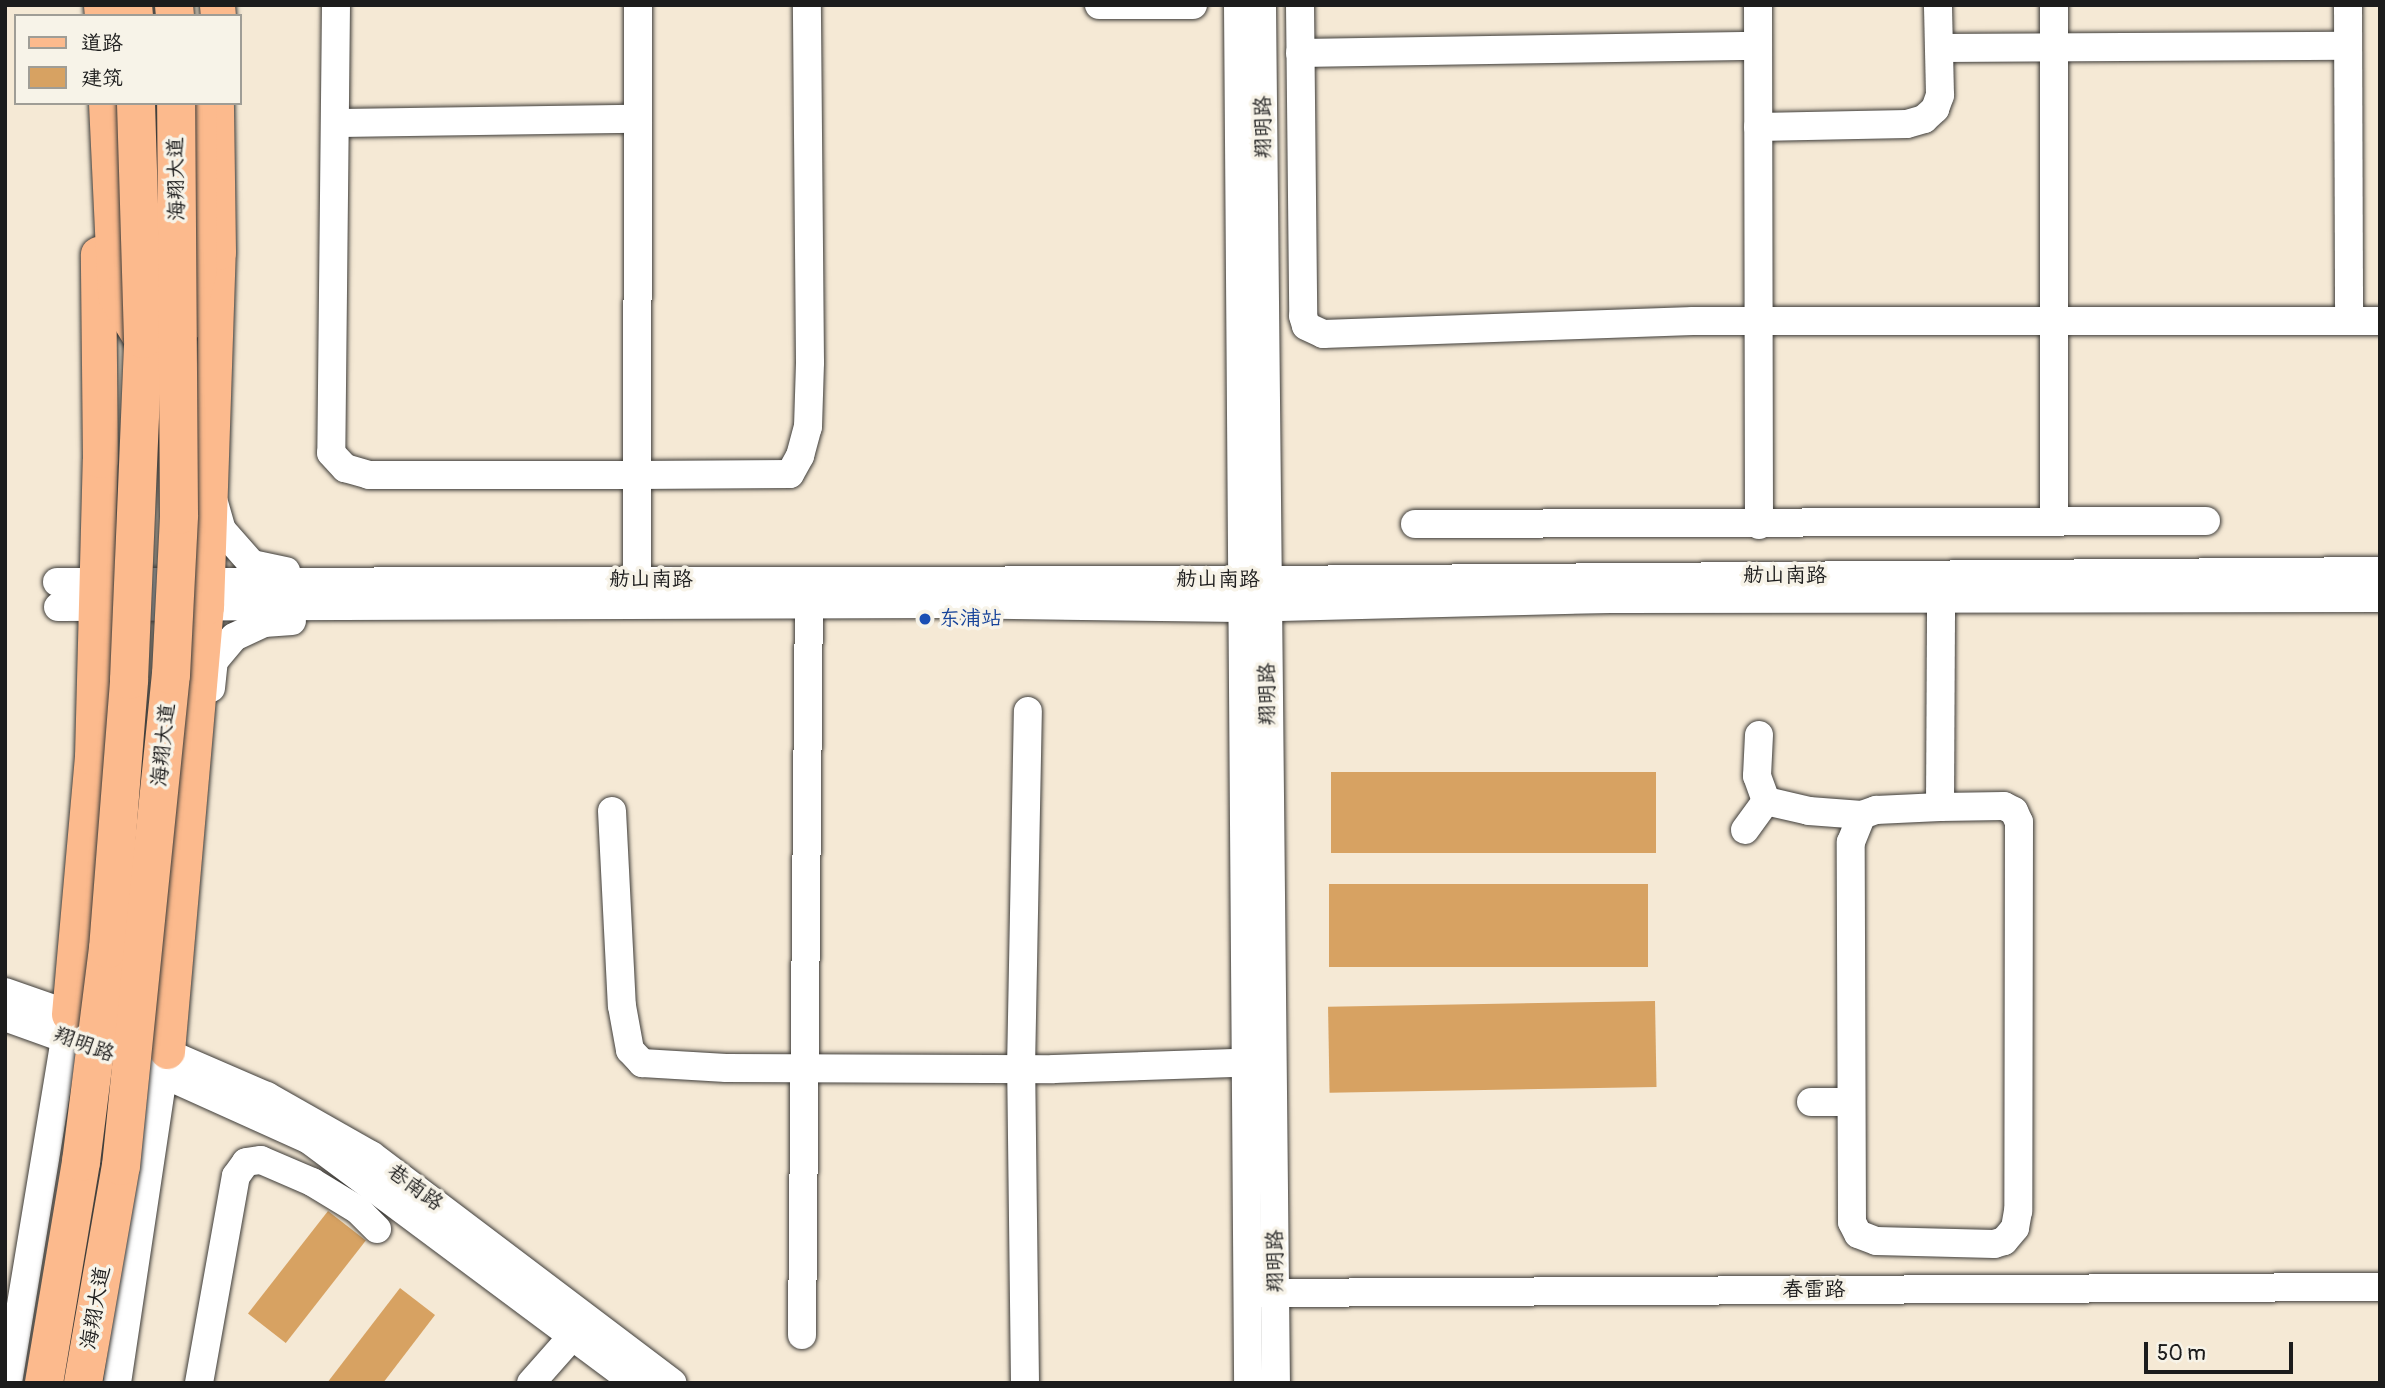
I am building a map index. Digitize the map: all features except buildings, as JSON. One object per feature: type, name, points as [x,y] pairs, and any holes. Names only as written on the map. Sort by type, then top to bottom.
[{"type":"highway","points":[[108,105],[117,296],[161,339],[198,270],[197,105]]},
{"type":"highway","name":"海翔大道","points":[[83,1383],[121,1166],[171,675],[179,515],[136,105]]},
{"type":"highway","name":"海翔大道","points":[[44,1383],[81,1162],[108,949],[129,680],[161,339],[176,105]]},
{"type":"main road","points":[[67,1026],[92,757],[100,326],[92,105]]},
{"type":"main road","points":[[165,1062],[189,766],[207,595],[218,252],[216,105]]},
{"type":"street","points":[[336,5],[337,123],[331,453],[345,468],[369,475],[790,474],[800,456],[808,427],[807,5]]},
{"type":"street","points":[[637,593],[638,5]]},
{"type":"street","points":[[1099,5],[1193,5]]},
{"type":"street","name":"翔明路","points":[[1238,5],[1253,594],[1259,1062],[1248,1293],[1248,1383]]},
{"type":"street","name":"翔明路","points":[[1253,594],[1262,5]]},
{"type":"street","points":[[1300,5],[1306,326],[1323,334],[1756,321],[2380,321]]},
{"type":"street","points":[[1758,5],[1756,321],[1759,525]]},
{"type":"street","points":[[1758,127],[1908,124],[1924,119],[1940,95],[1938,5]]},
{"type":"street","points":[[2054,5],[2054,522]]},
{"type":"street","points":[[2348,5],[2349,321]]},
{"type":"street","points":[[1941,48],[2054,45],[2347,46]]},
{"type":"street","points":[[1300,53],[1758,46]]},
{"type":"street","points":[[337,123],[638,119]]},
{"type":"street","points":[[211,477],[213,506],[222,530],[252,564],[275,571],[396,572],[456,594]]},
{"type":"street","points":[[1415,524],[1759,525],[2206,521]]},
{"type":"street","name":"舫山南路","points":[[58,594],[1253,594],[1941,586],[2380,571]]},
{"type":"street","points":[[1940,807],[1941,586]]},
{"type":"street","name":"舫山南路","points":[[1941,586],[2380,597]]},
{"type":"street","points":[[802,1335],[809,592]]},
{"type":"street","points":[[189,766],[206,735],[214,661],[234,637],[264,622],[397,617],[456,594]]},
{"type":"street","points":[[1025,1383],[1021,1069],[1028,711]]},
{"type":"street","points":[[1759,736],[1757,776],[1766,802]]},
{"type":"street","points":[[1766,802],[1863,816],[1876,810],[1940,807],[2004,806],[2014,811],[2019,822],[2018,1211],[2015,1228],[2004,1241],[1876,1241],[1858,1234],[1852,1222],[1851,842],[1863,816]]},
{"type":"street","points":[[1745,830],[1766,802]]},
{"type":"street","points":[[612,811],[622,1006],[630,1049],[642,1063],[726,1068],[804,1066],[1021,1069],[1259,1062]]},
{"type":"street","name":"翔明路","points":[[5,992],[67,1026],[165,1062]]},
{"type":"street","name":"翔明路","points":[[5,1017],[130,1038]]},
{"type":"street","points":[[8,1383],[67,1026]]},
{"type":"street","name":"巷南路","points":[[130,1038],[165,1062],[267,1096],[359,1148],[581,1326],[673,1383]]},
{"type":"street","points":[[117,1383],[165,1062]]},
{"type":"street","name":"翔明路","points":[[1259,1062],[1276,1293],[1276,1383]]},
{"type":"street","points":[[1811,1102],[1850,1102]]},
{"type":"street","points":[[199,1383],[236,1176],[246,1162],[261,1160],[312,1182],[358,1210],[377,1228]]},
{"type":"street","name":"春雷路","points":[[1248,1293],[2380,1287]]},
{"type":"street","points":[[531,1383],[581,1326]]},
{"type":"street","name":"巷南路","points":[[581,1326],[635,1383]]},
{"type":"place","name":"东浦站","points":[[925,619]]}]
